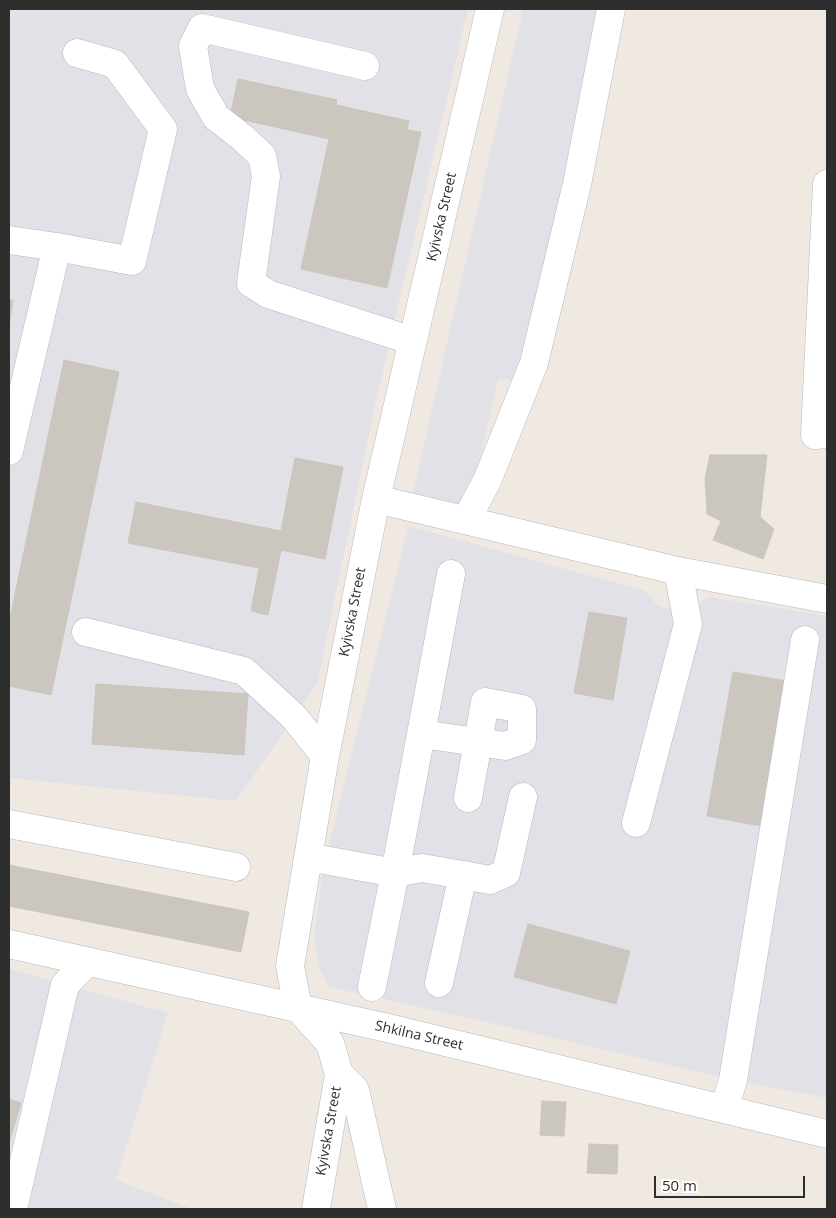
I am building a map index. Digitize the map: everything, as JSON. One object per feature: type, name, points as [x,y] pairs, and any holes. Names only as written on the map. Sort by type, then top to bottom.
[{"type":"street","name":"Kyivska Street","points":[[316,1209],[339,1074],[330,1044],[298,1008],[290,966],[325,756],[376,499],[490,9]]},
{"type":"street","points":[[466,520],[487,480],[534,363],[577,184],[611,9]]},
{"type":"street","points":[[365,66],[202,28],[192,46],[200,89],[216,117],[262,156],[266,176],[252,283],[268,294],[413,341]]},
{"type":"street","points":[[9,240],[132,261],[163,129],[115,64],[77,53]]},
{"type":"street","points":[[821,435],[827,184]]},
{"type":"street","points":[[9,450],[56,247]]},
{"type":"street","points":[[376,499],[678,571],[827,599]]},
{"type":"street","points":[[636,823],[688,624],[678,571]]},
{"type":"street","points":[[372,987],[451,574]]},
{"type":"street","points":[[86,632],[244,671],[294,717],[325,756]]},
{"type":"street","points":[[724,1109],[732,1080],[806,640]]},
{"type":"street","points":[[421,734],[478,742],[468,798]]},
{"type":"street","points":[[308,857],[395,873],[422,868],[490,880],[506,873],[523,797]]},
{"type":"street","points":[[9,824],[236,867]]},
{"type":"street","points":[[439,983],[463,876]]},
{"type":"street","name":"Shkilna Street","points":[[9,944],[298,1008],[827,1134]]},
{"type":"street","points":[[13,1209],[65,985],[87,962]]},
{"type":"street","points":[[339,1074],[356,1090],[382,1209]]},
{"type":"shaded area","points":[[9,9],[468,9],[376,400],[317,684],[236,801],[9,778]]},
{"type":"shaded area","points":[[523,9],[603,9],[517,381],[498,379],[470,506],[413,493]]},
{"type":"shaded area","points":[[408,526],[646,591],[658,606],[675,611],[685,610],[709,597],[827,616],[827,1098],[733,1080],[329,987],[319,968],[314,939],[322,874]]},
{"type":"shaded area","points":[[9,969],[168,1013],[116,1180],[192,1209],[9,1209]]},
{"type":"building","points":[[238,79],[337,100],[336,105],[409,121],[407,130],[421,132],[387,288],[301,269],[329,139],[230,117]]},
{"type":"building","points":[[9,300],[13,300],[9,327]]},
{"type":"building","points":[[64,360],[119,372],[51,695],[9,686],[9,623]]},
{"type":"building","points":[[710,455],[767,455],[760,517],[774,529],[763,559],[713,540],[721,521],[707,514],[705,478]]},
{"type":"building","points":[[295,458],[343,467],[325,559],[281,550],[268,615],[251,611],[259,568],[128,543],[136,502],[281,531]]},
{"type":"building","points":[[589,612],[627,618],[613,700],[574,693]]},
{"type":"building","points":[[733,672],[787,681],[761,826],[707,816]]},
{"type":"building","points":[[96,684],[248,694],[244,755],[92,744]]},
{"type":"building","points":[[9,865],[249,912],[241,952],[9,906]]},
{"type":"building","points":[[528,924],[630,951],[616,1004],[514,977]]},
{"type":"building","points":[[9,1099],[21,1103],[9,1143]]},
{"type":"building","points":[[542,1101],[566,1102],[564,1136],[540,1135]]},
{"type":"building","points":[[589,1144],[618,1145],[617,1174],[587,1173]]}]
